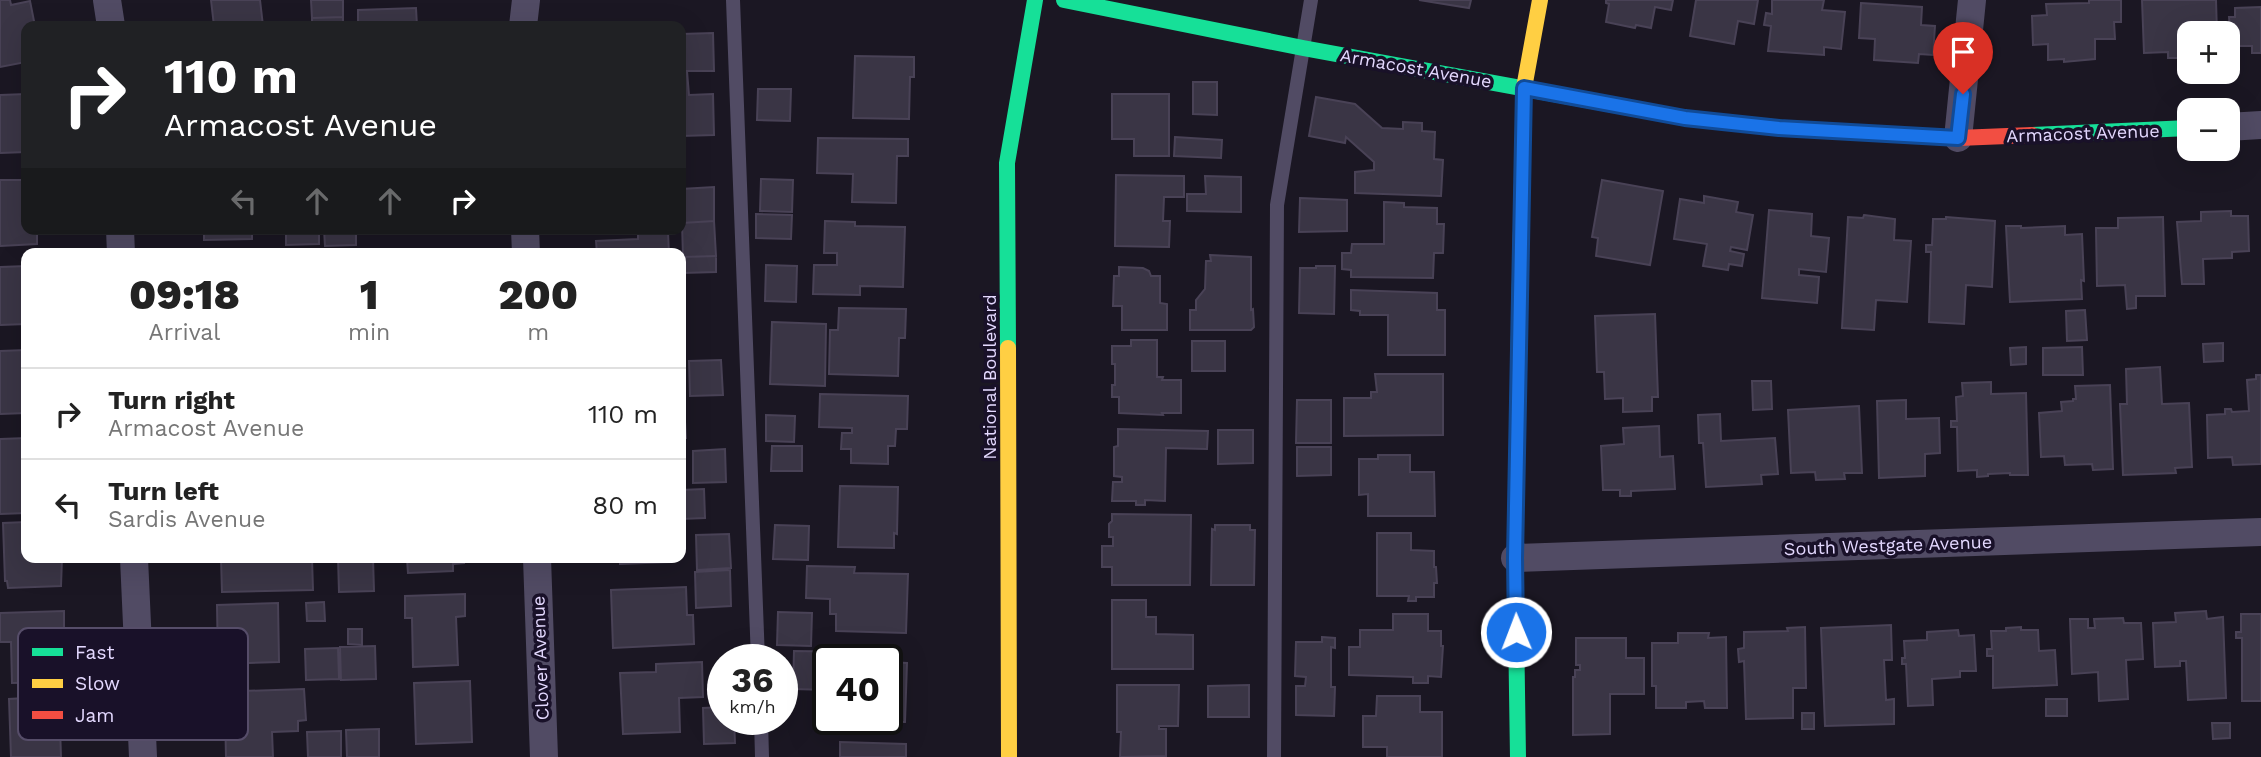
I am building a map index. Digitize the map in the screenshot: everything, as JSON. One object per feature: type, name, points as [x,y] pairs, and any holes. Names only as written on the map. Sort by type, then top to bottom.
[{"type":"street","points":[[107,0],[110,21]]},
{"type":"street","points":[[524,21],[526,0]]},
{"type":"street","name":"National Boulevard","points":[[1009,757],[1007,163],[1035,0]]},
{"type":"street","name":"Armacost Avenue","points":[[1064,0],[1303,48],[1685,118],[1779,128],[1958,138],[2177,129]]},
{"type":"street","points":[[1518,757],[1515,558],[1524,88],[1540,0]]},
{"type":"street","points":[[1958,138],[1972,0]]},
{"type":"street","points":[[2240,126],[2261,125]]},
{"type":"street","name":"South Westgate Avenue","points":[[1515,558],[2261,532]]},
{"type":"street","points":[[134,563],[138,628]]},
{"type":"street","name":"Clover Avenue","points":[[537,563],[544,757]]},
{"type":"lane","points":[[733,0],[757,644]]},
{"type":"lane","points":[[1274,757],[1277,205],[1311,0]]},
{"type":"lane","points":[[761,735],[762,757]]},
{"type":"building","points":[[0,0],[10,0],[11,5],[30,1],[34,21],[21,21],[21,63],[0,67]]},
{"type":"building","points":[[211,0],[260,0],[262,21],[213,21]]},
{"type":"building","points":[[311,0],[343,0],[343,17],[312,18]]},
{"type":"building","points":[[1419,0],[1471,0],[1469,8]]},
{"type":"building","points":[[1606,0],[1673,0],[1671,10],[1655,7],[1651,28],[1636,25],[1635,28],[1606,22],[1609,4]]},
{"type":"building","points":[[1696,0],[1758,0],[1754,24],[1738,21],[1734,44],[1690,36]]},
{"type":"building","points":[[1772,0],[1824,0],[1822,10],[1845,12],[1841,49],[1824,47],[1824,55],[1768,51],[1771,26],[1764,25],[1766,13],[1772,14]]},
{"type":"building","points":[[2089,0],[2121,0],[2121,22],[2114,22],[2115,39],[2095,39],[2095,59],[2064,62],[2064,59],[2048,60],[2048,44],[2033,45],[2032,16],[2047,15],[2046,4],[2089,3]]},
{"type":"building","points":[[2142,0],[2216,0],[2217,21],[2177,21],[2177,58],[2168,58],[2168,52],[2144,53]]},
{"type":"building","points":[[1861,3],[1922,7],[1921,25],[1935,26],[1933,55],[1919,54],[1918,63],[1874,60],[1875,39],[1859,38]]},
{"type":"building","points":[[2261,7],[2261,53],[2252,53],[2252,46],[2240,46],[2240,21],[2229,21],[2229,17],[2235,17],[2235,8]]},
{"type":"building","points":[[416,8],[417,21],[358,21],[358,10]]},
{"type":"building","points":[[343,17],[343,21],[312,21],[312,18]]},
{"type":"building","points":[[713,33],[714,71],[687,71],[689,95],[713,94],[714,135],[686,136],[686,34]]},
{"type":"building","points":[[855,56],[914,57],[914,77],[910,77],[909,119],[853,118]]},
{"type":"building","points":[[1193,82],[1217,82],[1217,115],[1193,114]]},
{"type":"building","points":[[758,89],[791,89],[790,121],[757,120]]},
{"type":"building","points":[[21,94],[21,152],[0,153],[0,95]]},
{"type":"building","points":[[1112,94],[1169,94],[1169,156],[1134,156],[1134,139],[1112,139]]},
{"type":"building","points":[[1316,97],[1355,104],[1382,128],[1403,129],[1403,122],[1422,123],[1422,131],[1435,132],[1434,159],[1443,160],[1441,196],[1355,193],[1355,172],[1374,170],[1374,162],[1346,137],[1345,143],[1309,136]]},
{"type":"building","points":[[1175,137],[1222,140],[1221,158],[1174,156]]},
{"type":"building","points":[[818,138],[908,139],[908,156],[897,156],[896,203],[852,202],[853,174],[817,173]]},
{"type":"building","points":[[1116,175],[1184,176],[1184,197],[1164,197],[1163,221],[1170,221],[1169,247],[1115,246]]},
{"type":"building","points":[[1205,176],[1241,177],[1241,212],[1187,211],[1187,194],[1206,194]]},
{"type":"building","points":[[761,179],[793,180],[792,212],[760,211]]},
{"type":"building","points":[[0,180],[21,180],[21,235],[37,235],[37,244],[0,246]]},
{"type":"building","points":[[1602,180],[1663,191],[1650,265],[1596,256],[1598,238],[1592,237]]},
{"type":"building","points":[[714,187],[714,221],[686,223],[686,189]]},
{"type":"building","points":[[1704,196],[1738,202],[1736,212],[1753,215],[1747,250],[1731,247],[1730,251],[1744,254],[1742,266],[1729,264],[1728,270],[1703,266],[1707,244],[1674,239],[1680,199],[1704,203]]},
{"type":"building","points":[[1300,198],[1347,200],[1347,231],[1299,232]]},
{"type":"building","points":[[1384,202],[1404,203],[1404,207],[1437,208],[1437,224],[1444,224],[1443,253],[1434,253],[1433,278],[1351,277],[1351,270],[1342,269],[1342,253],[1351,253],[1352,244],[1384,244]]},
{"type":"building","points":[[1769,210],[1812,214],[1811,236],[1829,238],[1826,272],[1799,269],[1799,275],[1819,277],[1817,303],[1762,298]]},
{"type":"building","points":[[2231,211],[2231,216],[2248,216],[2249,251],[2232,252],[2232,258],[2203,259],[2204,284],[2182,284],[2177,222],[2201,221],[2201,212]]},
{"type":"building","points":[[756,214],[792,215],[791,239],[756,238]]},
{"type":"building","points":[[1864,215],[1895,219],[1894,240],[1911,241],[1907,302],[1876,300],[1874,330],[1842,328],[1848,217],[1863,218]]},
{"type":"building","points":[[1946,217],[1995,221],[1992,287],[1966,285],[1964,324],[1929,322],[1931,252],[1926,252],[1926,245],[1932,245],[1933,219]]},
{"type":"building","points":[[2163,217],[2165,296],[2136,296],[2136,308],[2127,309],[2125,285],[2097,286],[2096,228],[2118,228],[2118,218]]},
{"type":"building","points":[[714,221],[716,256],[686,257],[682,235],[686,235],[686,223]]},
{"type":"building","points":[[825,221],[855,222],[855,226],[905,227],[903,287],[860,286],[860,295],[813,294],[814,265],[837,265],[837,253],[824,253]]},
{"type":"building","points":[[2006,226],[2065,226],[2065,235],[2082,234],[2082,299],[2010,302]]},
{"type":"building","points":[[204,235],[252,235],[252,239],[204,240]]},
{"type":"building","points":[[286,235],[319,235],[319,244],[286,245]]},
{"type":"building","points":[[324,235],[356,235],[356,245],[325,246]]},
{"type":"building","points":[[638,235],[668,235],[669,248],[597,248],[596,241],[638,239]]},
{"type":"building","points":[[1210,255],[1251,257],[1251,310],[1253,309],[1254,327],[1251,330],[1190,330],[1190,310],[1196,310],[1196,300],[1205,289],[1206,261],[1211,261]]},
{"type":"building","points":[[716,256],[716,272],[686,273],[686,257]]},
{"type":"building","points":[[766,265],[797,266],[796,302],[765,301]]},
{"type":"building","points":[[21,266],[21,324],[0,325],[0,267]]},
{"type":"building","points":[[1335,266],[1334,314],[1299,313],[1300,268]]},
{"type":"building","points":[[1119,267],[1143,268],[1149,271],[1151,276],[1160,276],[1160,303],[1167,304],[1167,330],[1122,330],[1122,306],[1113,306],[1114,276],[1119,276]]},
{"type":"building","points":[[1351,290],[1437,293],[1437,310],[1445,310],[1445,355],[1388,355],[1388,315],[1360,315],[1360,311],[1351,310]]},
{"type":"building","points":[[839,308],[906,309],[905,338],[899,338],[898,376],[829,374],[830,330],[838,330]]},
{"type":"building","points":[[2085,310],[2087,340],[2067,341],[2066,311]]},
{"type":"building","points":[[1655,314],[1658,397],[1652,397],[1652,411],[1623,412],[1623,398],[1605,399],[1604,372],[1597,372],[1595,316]]},
{"type":"building","points":[[772,322],[826,324],[825,386],[770,384]]},
{"type":"building","points":[[1131,340],[1157,340],[1157,377],[1163,377],[1162,380],[1181,380],[1181,413],[1119,413],[1119,397],[1112,397],[1115,364],[1112,364],[1112,346],[1131,346]]},
{"type":"building","points":[[1192,341],[1225,341],[1225,371],[1192,371]]},
{"type":"building","points":[[2223,343],[2223,361],[2204,362],[2203,344]]},
{"type":"building","points":[[2026,347],[2026,364],[2011,365],[2010,348]]},
{"type":"building","points":[[2082,347],[2083,375],[2043,375],[2043,348]]},
{"type":"building","points":[[21,350],[21,413],[0,414],[0,351]]},
{"type":"building","points":[[721,360],[723,395],[690,396],[689,361]]},
{"type":"building","points":[[2160,367],[2162,404],[2189,403],[2192,467],[2175,468],[2176,473],[2123,475],[2120,404],[2127,404],[2126,369]]},
{"type":"building","points":[[1375,374],[1443,374],[1443,435],[1344,436],[1344,398],[1371,398],[1371,392],[1377,392]]},
{"type":"building","points":[[2256,375],[2261,375],[2261,464],[2233,465],[2232,457],[2208,458],[2207,415],[2225,414],[2225,409],[2231,409],[2232,412],[2249,411],[2247,380],[2256,379]]},
{"type":"building","points":[[1752,381],[1771,381],[1772,409],[1753,410]]},
{"type":"building","points":[[1991,382],[1991,394],[2026,393],[2028,475],[2010,473],[1977,477],[1977,470],[1958,471],[1957,427],[1951,427],[1951,421],[1957,421],[1956,397],[1963,396],[1962,383]]},
{"type":"building","points":[[2110,385],[2113,469],[2093,470],[2092,464],[2065,465],[2064,456],[2041,457],[2039,413],[2062,411],[2061,402],[2076,399],[2075,386]]},
{"type":"building","points":[[820,394],[908,396],[907,429],[896,429],[895,446],[888,446],[888,464],[851,463],[851,449],[841,449],[842,433],[852,433],[852,428],[819,427]]},
{"type":"building","points":[[1297,400],[1331,400],[1331,443],[1296,443]]},
{"type":"building","points":[[1906,400],[1906,419],[1939,418],[1940,453],[1925,454],[1925,476],[1879,478],[1877,401]]},
{"type":"building","points":[[1859,406],[1862,473],[1844,473],[1845,479],[1816,480],[1815,472],[1791,473],[1788,410]]},
{"type":"building","points":[[1720,414],[1721,441],[1775,438],[1778,474],[1761,475],[1762,484],[1706,487],[1698,415]]},
{"type":"building","points":[[766,415],[795,416],[794,442],[766,441]]},
{"type":"building","points":[[1659,426],[1660,457],[1673,456],[1675,489],[1631,491],[1631,496],[1620,496],[1620,490],[1603,490],[1601,446],[1624,444],[1623,428]]},
{"type":"building","points":[[1118,429],[1208,431],[1207,449],[1166,448],[1165,501],[1145,500],[1145,505],[1136,505],[1136,501],[1112,501],[1113,482],[1122,482],[1122,477],[1114,476],[1114,447],[1118,446]]},
{"type":"building","points":[[1218,430],[1253,430],[1253,463],[1218,464]]},
{"type":"building","points":[[21,438],[21,513],[0,514],[0,439]]},
{"type":"building","points":[[772,446],[802,446],[802,471],[771,471]]},
{"type":"building","points":[[1297,447],[1331,447],[1331,475],[1297,476]]},
{"type":"building","points":[[725,449],[726,482],[693,483],[693,451]]},
{"type":"building","points":[[1378,455],[1410,455],[1410,472],[1434,472],[1435,516],[1368,516],[1368,494],[1359,495],[1359,459],[1378,459]]},
{"type":"building","points":[[840,486],[898,487],[894,548],[838,547]]},
{"type":"building","points":[[704,489],[705,518],[686,519],[686,490]]},
{"type":"building","points":[[1112,514],[1191,515],[1190,585],[1112,585],[1112,567],[1102,567],[1102,546],[1113,546],[1113,537],[1109,537]]},
{"type":"building","points":[[21,522],[21,563],[62,563],[61,586],[8,588],[5,581],[3,523]]},
{"type":"building","points":[[775,525],[809,526],[808,560],[773,559]]},
{"type":"building","points":[[1215,525],[1250,525],[1250,530],[1255,530],[1254,585],[1211,585],[1212,529],[1215,530]]},
{"type":"building","points":[[1377,533],[1411,533],[1411,550],[1434,551],[1437,583],[1434,583],[1434,597],[1416,597],[1416,601],[1408,601],[1409,596],[1377,596]]},
{"type":"building","points":[[729,534],[731,568],[697,570],[696,535]]},
{"type":"building","points":[[221,563],[312,563],[313,590],[222,592]]},
{"type":"building","points":[[338,563],[373,563],[374,591],[339,592]]},
{"type":"building","points":[[407,563],[464,563],[453,564],[453,571],[408,573]]},
{"type":"building","points":[[807,566],[855,567],[854,573],[908,574],[906,633],[836,631],[836,614],[830,614],[830,599],[806,598]]},
{"type":"building","points":[[730,570],[731,606],[696,608],[695,572]]},
{"type":"building","points":[[686,587],[687,615],[693,615],[694,644],[613,648],[611,590]]},
{"type":"building","points":[[465,594],[465,616],[456,617],[458,665],[413,667],[412,618],[405,618],[405,596]]},
{"type":"building","points":[[1112,600],[1146,600],[1146,617],[1156,617],[1156,634],[1193,635],[1193,669],[1112,669]]},
{"type":"building","points":[[324,602],[325,621],[307,621],[306,603]]},
{"type":"building","points":[[278,603],[279,662],[248,663],[248,628],[217,628],[217,605]]},
{"type":"building","points":[[64,611],[64,628],[18,628],[18,683],[12,683],[11,642],[0,642],[0,613]]},
{"type":"building","points":[[2206,611],[2207,619],[2223,617],[2226,698],[2188,700],[2186,661],[2180,661],[2180,666],[2155,667],[2153,623],[2176,622],[2175,613]]},
{"type":"building","points":[[778,612],[812,613],[811,646],[777,644]]},
{"type":"building","points":[[1393,614],[1428,614],[1428,631],[1441,631],[1441,677],[1428,676],[1428,683],[1413,683],[1413,677],[1349,675],[1349,647],[1360,647],[1360,630],[1393,630]]},
{"type":"building","points":[[2241,614],[2261,614],[2261,701],[2242,701],[2242,638],[2236,638],[2236,632],[2241,632]]},
{"type":"building","points":[[2123,618],[2124,623],[2141,623],[2143,659],[2126,660],[2128,699],[2099,701],[2098,672],[2072,674],[2070,619],[2088,619],[2088,628],[2095,628],[2094,619]]},
{"type":"building","points":[[1891,625],[1892,660],[1884,660],[1886,700],[1894,699],[1894,724],[1825,726],[1821,628]]},
{"type":"building","points":[[1805,627],[1806,688],[1793,688],[1793,718],[1746,719],[1744,661],[1739,662],[1738,649],[1744,648],[1744,632],[1788,631],[1787,628]]},
{"type":"building","points":[[2021,627],[2021,630],[2038,630],[2039,651],[2055,650],[2057,685],[1993,688],[1993,656],[1987,656],[1987,649],[1992,649],[1991,631]]},
{"type":"building","points":[[348,629],[362,629],[362,645],[348,644]]},
{"type":"building","points":[[1958,630],[1959,636],[1974,635],[1976,671],[1960,671],[1960,677],[1932,679],[1933,705],[1908,706],[1906,664],[1902,664],[1902,658],[1905,658],[1904,641],[1927,640],[1927,632]]},
{"type":"building","points":[[1678,633],[1709,633],[1708,638],[1726,637],[1727,708],[1705,708],[1704,701],[1686,702],[1686,708],[1656,708],[1656,686],[1652,686],[1652,643],[1678,643]]},
{"type":"building","points":[[1322,637],[1335,638],[1335,648],[1331,647],[1331,687],[1335,687],[1334,716],[1296,715],[1296,686],[1305,686],[1306,677],[1295,676],[1296,642],[1322,642]]},
{"type":"building","points":[[1576,638],[1626,638],[1626,658],[1644,658],[1644,694],[1610,694],[1610,734],[1573,735],[1573,677],[1575,670],[1580,670],[1580,665],[1576,665]]},
{"type":"building","points":[[375,646],[376,679],[341,680],[340,647]]},
{"type":"building","points":[[338,648],[339,679],[306,680],[305,649]]},
{"type":"building","points":[[798,651],[812,651],[812,690],[798,689]]},
{"type":"building","points":[[702,662],[703,697],[679,698],[680,732],[623,734],[620,673],[656,672],[656,664]]},
{"type":"building","points":[[903,663],[907,663],[903,722]]},
{"type":"building","points":[[470,681],[472,742],[416,744],[414,683]]},
{"type":"building","points":[[1117,685],[1179,685],[1178,726],[1159,726],[1159,729],[1166,729],[1166,756],[1120,757]]},
{"type":"building","points":[[1249,685],[1249,717],[1208,717],[1208,686]]},
{"type":"building","points":[[304,689],[306,720],[298,721],[298,731],[272,732],[273,757],[226,757],[226,740],[248,740],[248,691]]},
{"type":"building","points":[[1377,696],[1420,696],[1420,712],[1442,712],[1442,757],[1387,757],[1387,747],[1363,747],[1363,716],[1376,716]]},
{"type":"building","points":[[18,698],[18,740],[60,740],[61,757],[11,757],[9,699]]},
{"type":"building","points":[[2046,699],[2067,699],[2067,716],[2046,716]]},
{"type":"building","points":[[703,708],[707,708],[707,735],[735,735],[735,743],[704,744]]},
{"type":"building","points":[[1802,713],[1814,713],[1814,729],[1802,729]]},
{"type":"building","points":[[2212,723],[2230,723],[2230,738],[2213,739]]},
{"type":"building","points":[[379,729],[379,757],[347,757],[346,730]]},
{"type":"building","points":[[341,731],[341,757],[308,757],[307,732]]},
{"type":"building","points":[[840,742],[906,744],[906,757],[840,757]]},
{"type":"traffic: fast","points":[[1008,348],[1007,163],[1035,0]]},
{"type":"traffic: fast","points":[[1064,0],[1303,48],[1685,118],[1782,128]]},
{"type":"traffic: fast","points":[[2032,135],[2177,129]]},
{"type":"traffic: fast","points":[[1518,757],[1515,558],[1520,279]]},
{"type":"traffic: slow","points":[[1520,279],[1524,88],[1540,0]]},
{"type":"traffic: slow","points":[[1008,348],[1009,757]]},
{"type":"traffic: jam","points":[[1782,128],[1958,138],[2032,135]]},
{"type":"route","points":[[1516,632],[1524,88],[1685,118],[1779,128],[1958,138],[1963,94]]}]
